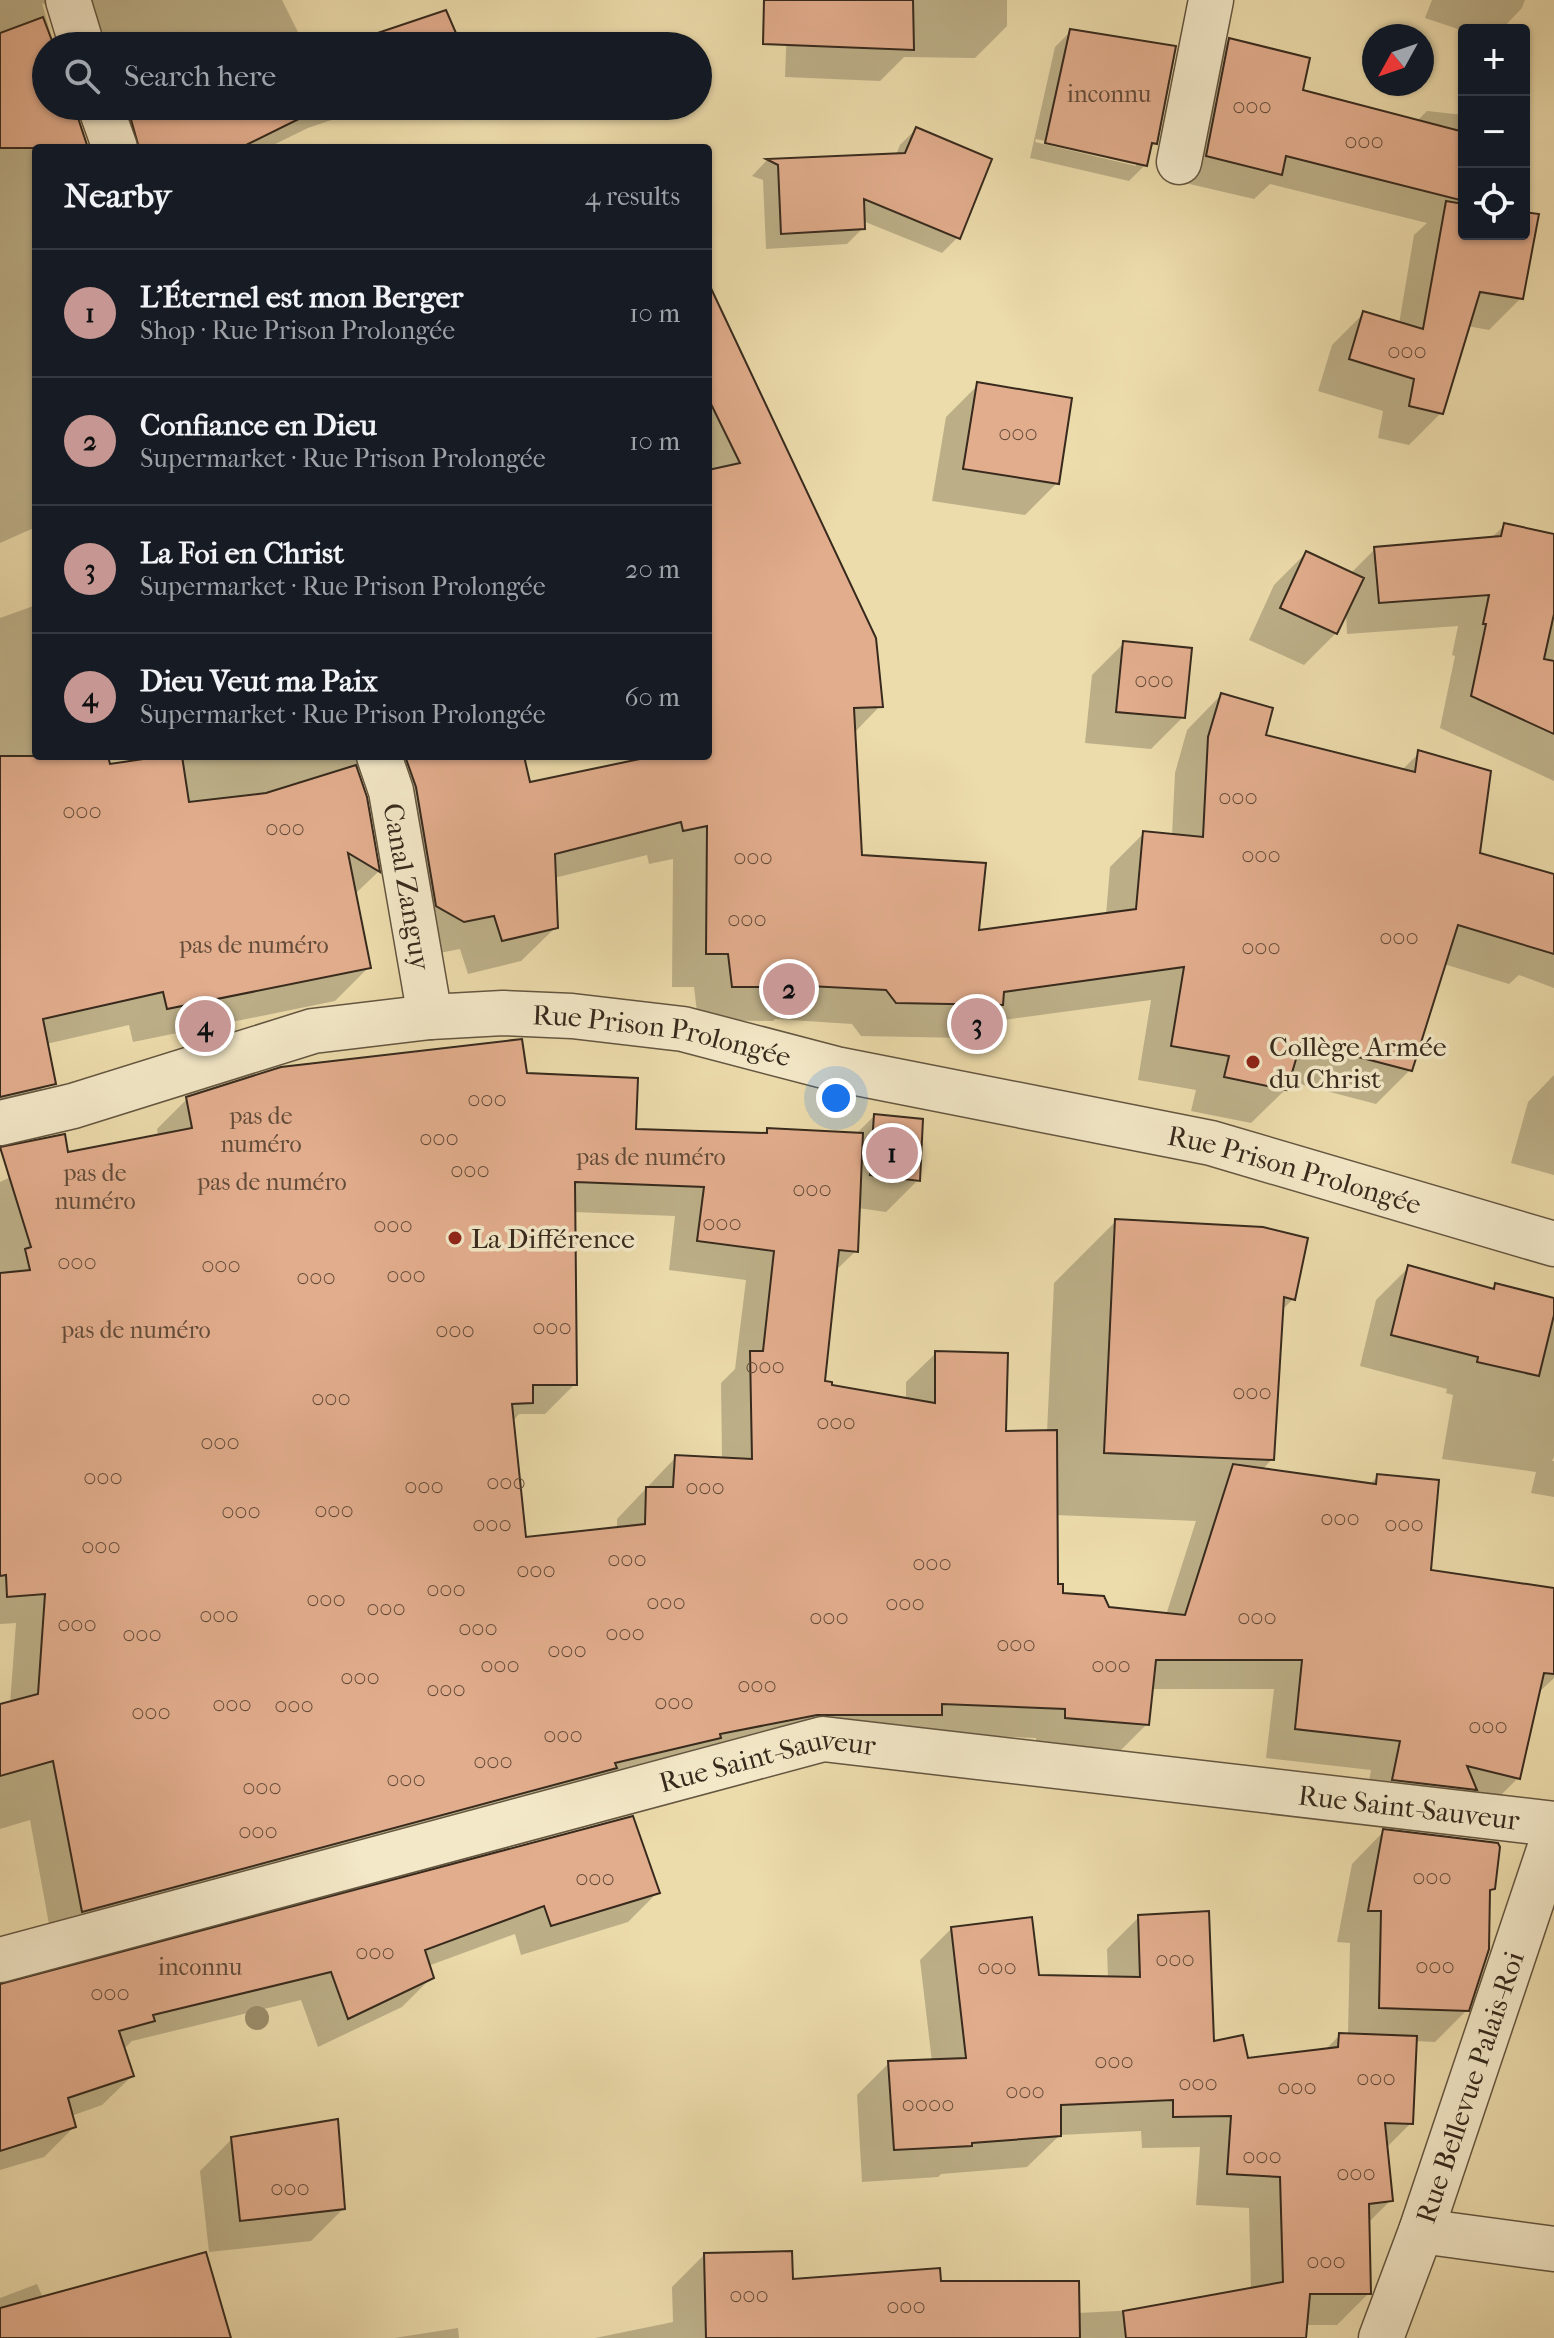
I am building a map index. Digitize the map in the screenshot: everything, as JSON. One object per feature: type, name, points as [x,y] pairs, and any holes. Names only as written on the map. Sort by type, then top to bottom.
[{"type":"street","points":[[68,0],[78,32]]},
{"type":"street","points":[[1179,162],[1211,0]]},
{"type":"street","points":[[105,120],[114,144]]},
{"type":"street","name":"Canal Zanguy","points":[[380,760],[391,791],[430,1017]]},
{"type":"street","name":"Rue Prison Prolongée","points":[[0,1123],[73,1106],[313,1031],[430,1017],[503,1013],[572,1016],[683,1029],[836,1069],[1211,1143],[1554,1244]]},
{"type":"street","name":"Rue Saint-Sauveur","points":[[0,1960],[823,1739],[1554,1824]]},
{"type":"street","name":"Rue Bellevue Palais-Roi","points":[[1381,2338],[1421,2231],[1554,1835]]},
{"type":"street","points":[[1421,2231],[1554,2249]]},
{"type":"building","points":[[764,0],[913,0],[914,50],[763,44]]},
{"type":"building","points":[[446,10],[456,32],[381,32]]},
{"type":"building","points":[[43,17],[49,32],[32,32],[32,120],[79,120],[87,144],[32,144],[32,148],[0,148],[0,33]]},
{"type":"building","points":[[1070,29],[1176,46],[1157,144],[1152,143],[1147,166],[1045,143]]},
{"type":"building","points":[[1229,38],[1310,58],[1303,90],[1458,130],[1458,199],[1286,156],[1282,175],[1206,156]]},
{"type":"building","points":[[131,120],[297,120],[248,144],[138,144]]},
{"type":"building","points":[[916,127],[992,159],[960,239],[864,199],[865,229],[781,234],[778,165],[766,159],[905,153]]},
{"type":"building","points":[[1446,201],[1458,203],[1458,240],[1530,240],[1530,213],[1539,214],[1523,299],[1480,292],[1443,414],[1409,406],[1414,379],[1349,359],[1363,311],[1423,329]]},
{"type":"building","points":[[712,290],[876,638],[883,707],[854,708],[862,855],[986,863],[979,930],[1136,909],[1143,831],[1203,837],[1208,737],[1221,693],[1273,708],[1266,735],[1415,772],[1418,750],[1491,771],[1480,853],[1554,874],[1554,954],[1458,925],[1412,1071],[1301,1042],[1287,1090],[1224,1077],[1229,1056],[1171,1046],[1184,967],[1004,992],[1003,1005],[896,1003],[886,990],[809,986],[732,987],[728,954],[706,954],[707,826],[683,831],[681,822],[555,854],[558,928],[502,941],[494,916],[464,922],[436,906],[416,787],[406,760],[525,760],[530,782],[635,760],[712,760],[712,469],[740,463],[712,406]]},
{"type":"building","points":[[977,382],[1072,398],[1059,484],[963,469]]},
{"type":"building","points":[[1504,523],[1554,534],[1554,614],[1544,659],[1554,661],[1554,734],[1471,696],[1489,595],[1379,603],[1374,547],[1501,536]]},
{"type":"building","points":[[1306,551],[1364,578],[1337,634],[1280,608]]},
{"type":"building","points":[[1123,641],[1192,648],[1185,718],[1116,712]]},
{"type":"building","points":[[0,756],[32,756],[32,760],[109,760],[110,764],[136,760],[183,760],[189,802],[266,793],[356,765],[367,797],[380,872],[348,853],[371,968],[167,1009],[163,992],[43,1019],[56,1084],[0,1097]]},
{"type":"building","points":[[522,1039],[527,1073],[638,1078],[636,1129],[767,1133],[767,1128],[863,1133],[858,1252],[839,1250],[825,1381],[832,1382],[832,1385],[935,1403],[935,1351],[1008,1353],[1006,1431],[1057,1430],[1058,1584],[1063,1584],[1063,1593],[1104,1596],[1109,1607],[1185,1615],[1233,1464],[1376,1484],[1377,1474],[1439,1480],[1431,1570],[1554,1588],[1554,1674],[1544,1673],[1520,1779],[1467,1766],[1477,1790],[1392,1780],[1400,1741],[1295,1729],[1302,1660],[1156,1660],[1149,1725],[1065,1718],[1065,1709],[942,1704],[942,1715],[817,1715],[720,1734],[721,1738],[615,1763],[617,1768],[82,1912],[53,1761],[0,1776],[0,1704],[38,1694],[45,1594],[7,1597],[6,1575],[0,1576],[0,1273],[30,1270],[25,1249],[31,1247],[0,1147],[65,1134],[68,1152],[192,1128],[186,1097],[281,1067]],"holes":[[[575,1182],[704,1187],[697,1241],[774,1251],[763,1351],[750,1351],[752,1459],[675,1455],[673,1487],[646,1487],[645,1524],[526,1537],[512,1404],[533,1403],[533,1385],[577,1385]]]},
{"type":"building","points":[[874,1114],[923,1119],[920,1181],[870,1175]]},
{"type":"building","points":[[1115,1219],[1263,1227],[1308,1238],[1295,1300],[1284,1297],[1274,1460],[1104,1453]]},
{"type":"building","points":[[1408,1265],[1494,1289],[1495,1283],[1554,1298],[1554,1315],[1539,1376],[1477,1362],[1478,1357],[1391,1335]]},
{"type":"building","points":[[633,1816],[660,1893],[551,1926],[544,1906],[425,1950],[434,1978],[348,2019],[331,1972],[153,2015],[155,2021],[119,2031],[134,2076],[68,2098],[76,2127],[0,2151],[0,1984]]},
{"type":"building","points":[[1383,1829],[1498,1843],[1500,1847],[1495,1889],[1490,1890],[1489,1949],[1469,2011],[1379,2008],[1381,1911],[1368,1911]]},
{"type":"building","points":[[1209,1911],[1214,2041],[1243,2035],[1248,2058],[1338,2047],[1339,2033],[1417,2036],[1413,2124],[1385,2123],[1393,2201],[1369,2204],[1371,2294],[1310,2294],[1306,2338],[1126,2338],[1123,2311],[1283,2282],[1280,2177],[1227,2174],[1231,2116],[1173,2117],[1173,2100],[1061,2105],[1061,2136],[972,2143],[972,2146],[894,2150],[888,2061],[966,2058],[951,1927],[1032,1917],[1039,1975],[1140,1977],[1138,1915]]},
{"type":"building","points":[[338,2119],[345,2209],[240,2221],[231,2137]]},
{"type":"building","points":[[792,2251],[793,2279],[940,2268],[941,2281],[1079,2281],[1080,2338],[706,2338],[704,2253]]},
{"type":"building","points":[[206,2252],[231,2338],[0,2338],[0,2308]]},
{"type":"place","name":"Confiance en Dieu","points":[[789,989]]},
{"type":"place","name":"La Foi en Christ","points":[[977,1024]]},
{"type":"place","name":"Dieu Veut ma Paix","points":[[205,1026]]},
{"type":"place","name":"Collège Armée du Christ","points":[[1253,1062]]},
{"type":"place","name":"L'Éternel est mon Berger","points":[[892,1153]]},
{"type":"place","name":"La Différence","points":[[455,1238]]}]
